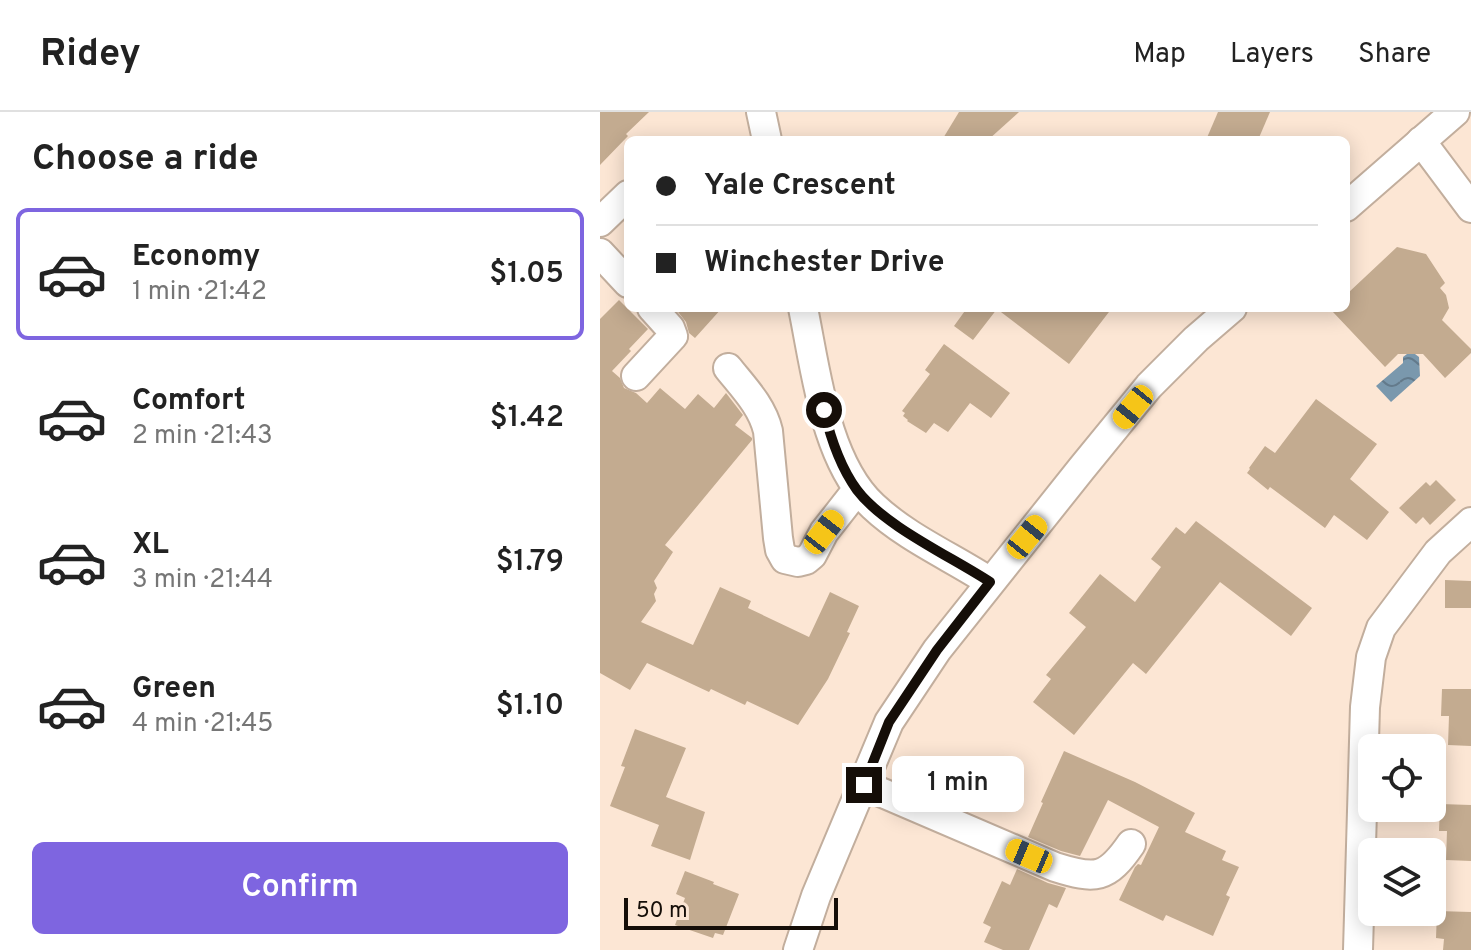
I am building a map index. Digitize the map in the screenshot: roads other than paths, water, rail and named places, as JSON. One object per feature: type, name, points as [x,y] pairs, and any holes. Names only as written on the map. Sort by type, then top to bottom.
[{"type":"street","points":[[761,112],[766,136]]},
{"type":"street","points":[[1350,203],[1455,112]]},
{"type":"street","points":[[1421,141],[1471,208]]},
{"type":"street","points":[[600,222],[624,199]]},
{"type":"street","points":[[600,253],[624,279]]},
{"type":"street","points":[[636,376],[673,336],[656,312]]},
{"type":"street","points":[[804,312],[830,437],[857,490],[895,524],[990,582]]},
{"type":"street","points":[[798,950],[816,896],[889,722],[937,650],[1149,386],[1227,312]]},
{"type":"street","points":[[728,368],[766,419],[778,538],[785,559],[798,562],[812,555],[824,532],[857,490]]},
{"type":"street","points":[[1358,950],[1365,707],[1371,657],[1381,628],[1438,552],[1471,522]]},
{"type":"street","points":[[864,785],[1074,873],[1106,873],[1117,864],[1131,844]]},
{"type":"water","points":[[1407,354],[1419,357],[1420,376],[1391,402],[1376,386],[1403,363],[1403,357]]}]
